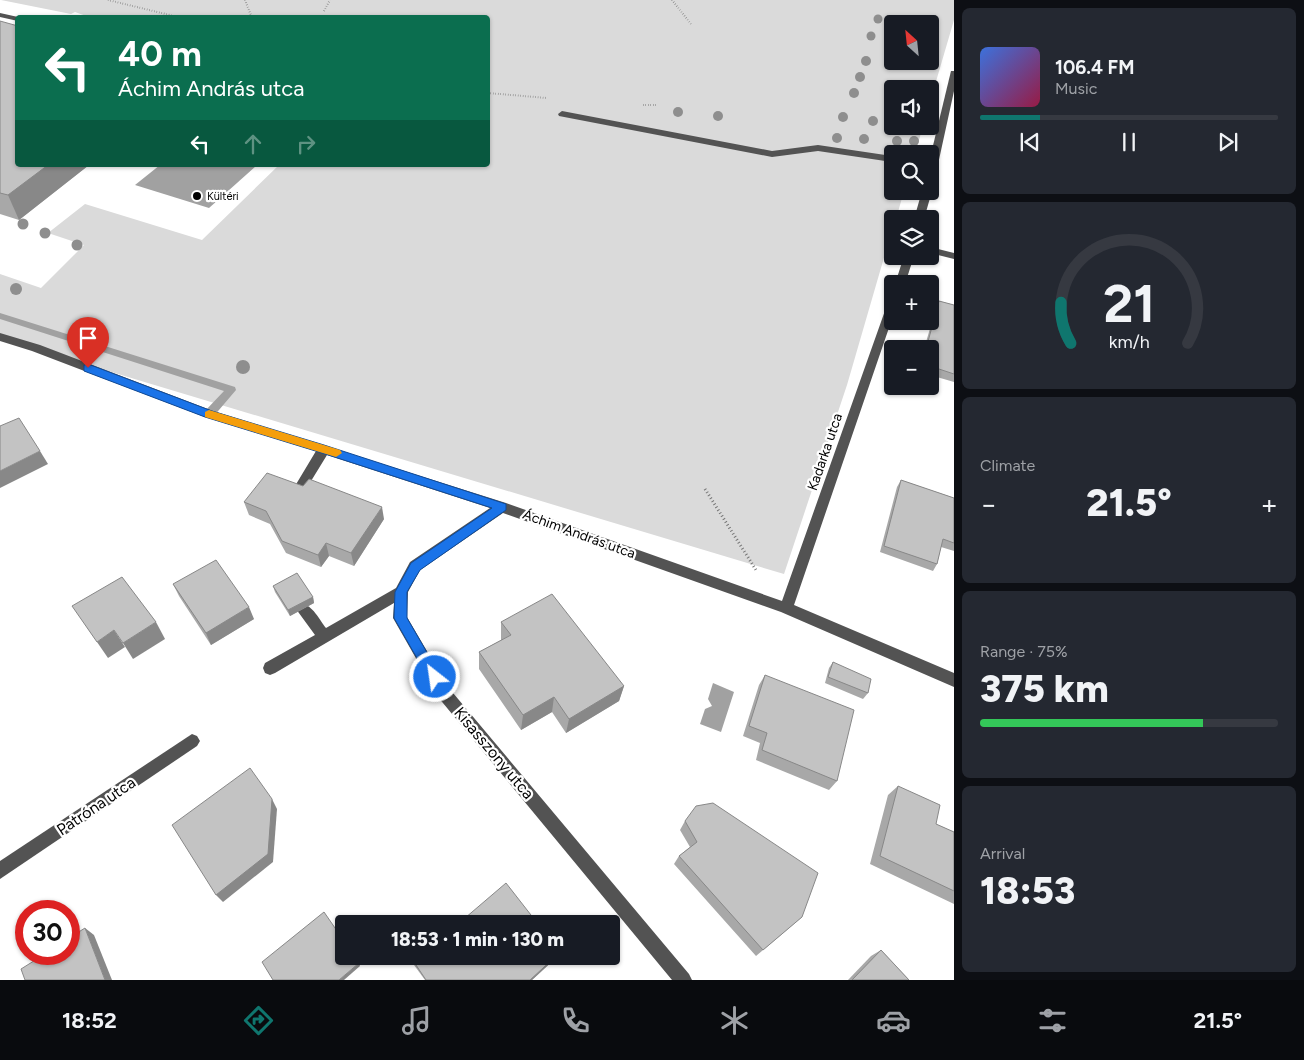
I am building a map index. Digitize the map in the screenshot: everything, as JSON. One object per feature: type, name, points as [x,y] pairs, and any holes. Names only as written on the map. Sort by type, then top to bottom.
[{"type":"street","points":[[0,15],[15,18]]},
{"type":"street","points":[[936,145],[954,73]]},
{"type":"street","points":[[562,114],[772,154],[818,148],[884,158]]},
{"type":"street","points":[[939,252],[954,256]]},
{"type":"street","name":"Kadarka utca","points":[[782,606],[884,327]]},
{"type":"street","name":"Áchim András utca","points":[[0,337],[36,348],[209,414],[502,507],[782,606],[954,680]]},
{"type":"street","points":[[296,495],[324,449]]},
{"type":"street","name":"Kisasszony utca","points":[[502,507],[415,566],[401,592],[400,618],[443,692],[683,980]]},
{"type":"street","points":[[270,668],[401,592]]},
{"type":"street","points":[[303,609],[324,636]]},
{"type":"street","name":"Patróna utca","points":[[0,870],[192,741]]},
{"type":"path","points":[[108,0],[170,15]]},
{"type":"path","points":[[244,0],[251,15]]},
{"type":"path","points":[[324,11],[330,0]]},
{"type":"path","points":[[672,0],[691,24]]},
{"type":"path","points":[[705,489],[782,606]]},
{"type":"shaded area","points":[[1,0],[954,0],[954,20],[936,80],[884,80],[884,135],[920,135],[918,145],[884,145],[884,200],[901,200],[899,210],[884,210],[884,258],[847,385],[784,574],[98,368],[0,336],[0,274],[41,288],[84,245],[48,233],[85,204],[202,240],[277,167],[490,167],[490,15],[84,15]]},
{"type":"shaded area","name":"Kültéri","points":[[158,167],[255,167],[209,208],[135,185]]},
{"type":"shaded area","points":[[713,683],[734,692],[721,732],[700,724],[705,709],[712,706],[708,699]]},
{"type":"building","points":[[0,21],[15,25],[15,167],[45,167],[8,195],[0,193]]},
{"type":"building","points":[[939,301],[954,305],[954,374],[939,369],[939,340],[928,340],[931,330],[939,330]]},
{"type":"building","points":[[19,418],[40,451],[0,471],[0,426]]},
{"type":"building","points":[[267,473],[303,486],[309,479],[382,507],[351,553],[326,543],[318,555],[282,541],[266,511],[244,502]]},
{"type":"building","points":[[901,480],[954,498],[954,543],[943,539],[937,564],[884,546]]},
{"type":"building","points":[[216,560],[249,607],[206,633],[173,584]]},
{"type":"building","points":[[297,573],[313,597],[288,610],[273,586]]},
{"type":"building","points":[[122,577],[156,622],[123,643],[114,630],[97,642],[72,606]]},
{"type":"building","points":[[552,594],[624,686],[569,719],[554,697],[523,715],[479,652],[511,635],[501,622]]},
{"type":"building","points":[[833,662],[871,679],[868,693],[828,677]]},
{"type":"building","points":[[765,675],[854,710],[837,781],[762,750],[767,733],[749,726]]},
{"type":"building","points":[[250,768],[272,799],[268,854],[216,895],[172,825]]},
{"type":"building","points":[[898,786],[940,805],[936,824],[954,832],[954,891],[880,856]]},
{"type":"building","points":[[713,803],[818,873],[802,917],[763,950],[679,856],[697,842],[685,821],[696,806]]},
{"type":"building","points":[[506,883],[531,915],[469,915]]},
{"type":"building","points":[[324,912],[335,928],[335,965],[357,965],[339,980],[273,980],[262,962]]},
{"type":"building","points":[[85,928],[105,980],[25,980],[21,969],[27,965],[80,965],[80,931]]},
{"type":"building","points":[[881,950],[909,980],[852,980]]},
{"type":"building","points":[[416,965],[546,965],[530,980],[426,980]]},
{"type":"waterway","points":[[0,316],[231,390],[209,414]]},
{"type":"slow traffic","points":[[209,414],[336,453]]},
{"type":"place","name":"Kültéri","points":[[197,196]]},
{"type":"route","points":[[88,368],[209,414],[502,507],[415,566],[401,592],[400,618],[435,677]]}]
